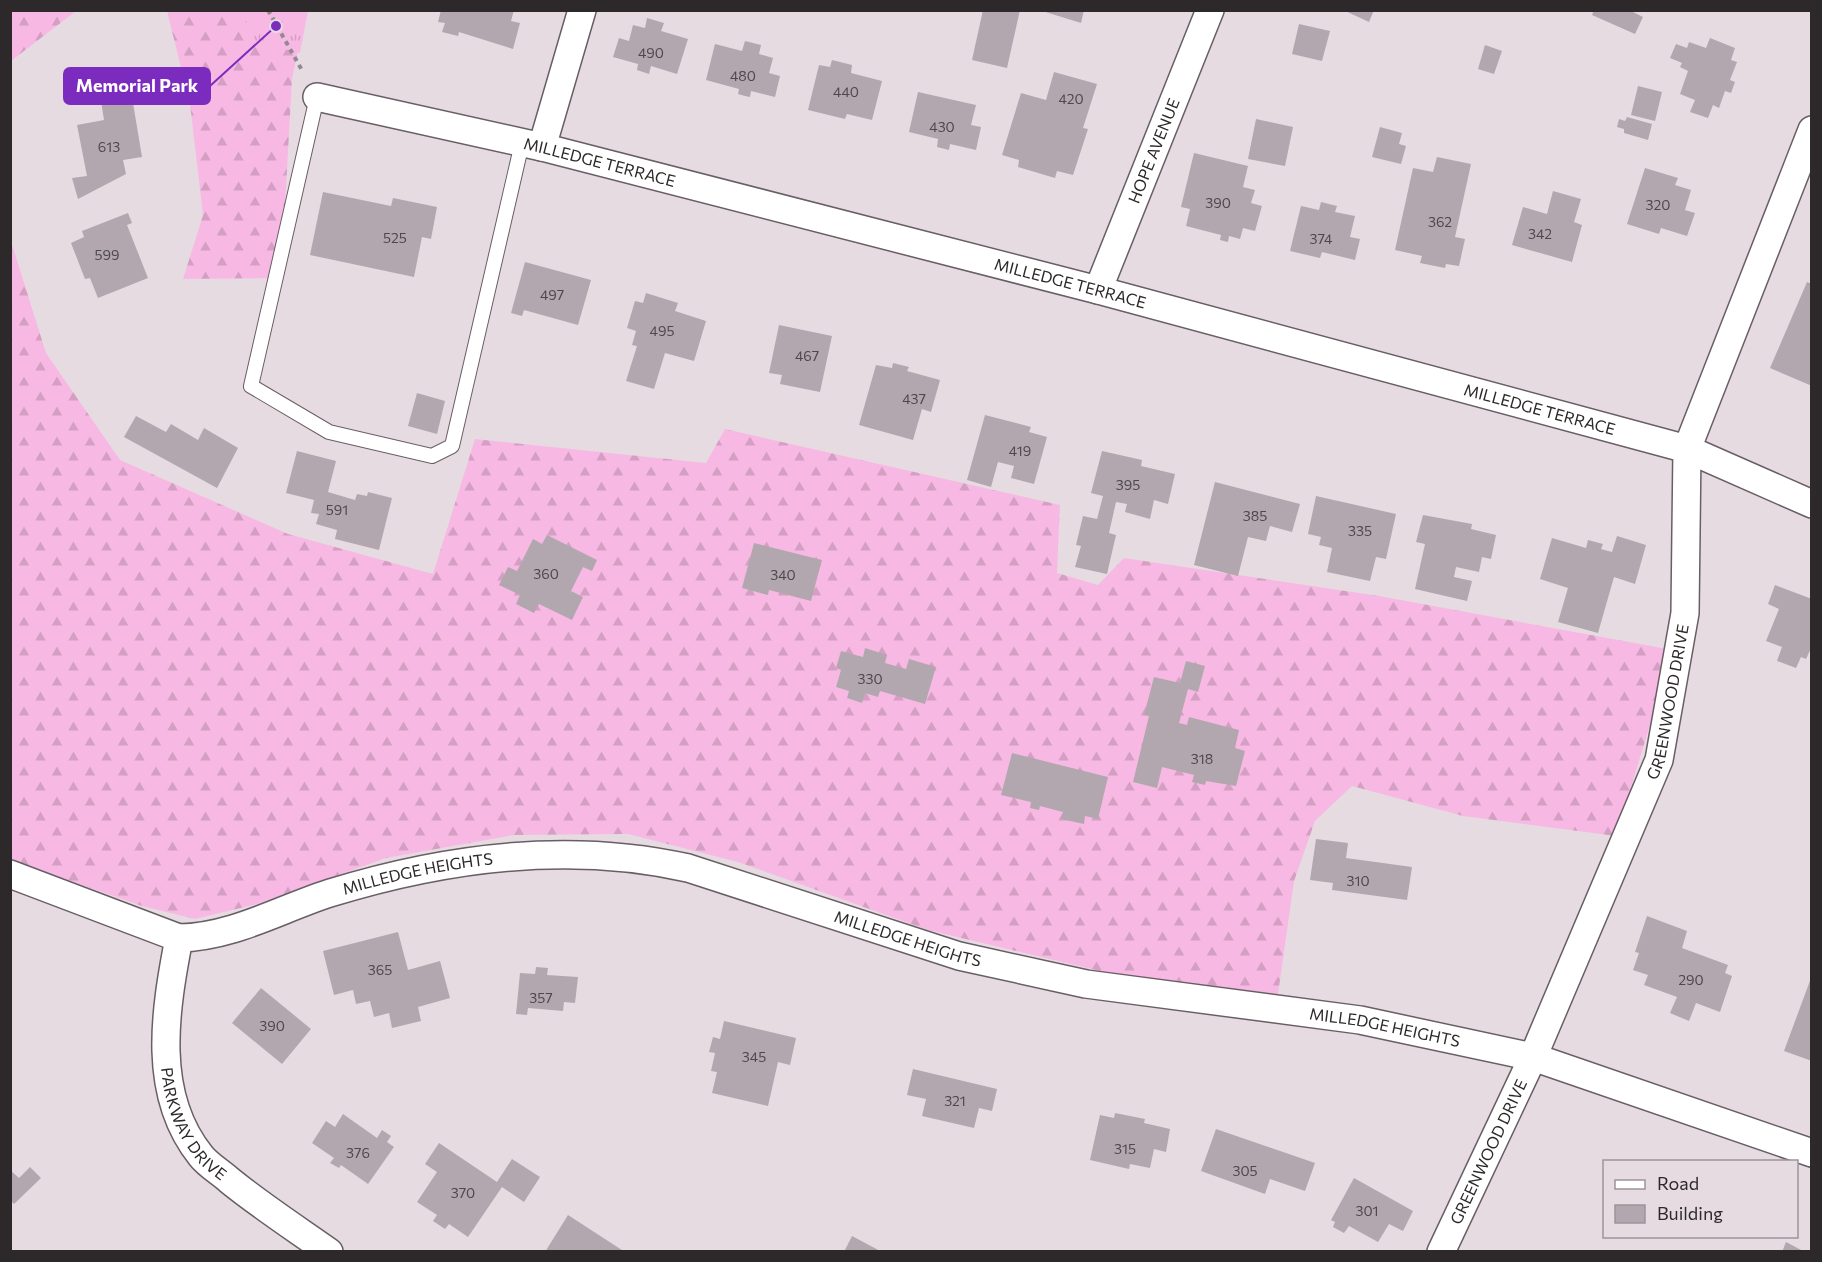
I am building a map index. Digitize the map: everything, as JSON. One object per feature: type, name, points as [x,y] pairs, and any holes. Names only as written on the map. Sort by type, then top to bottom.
[{"type":"street","points":[[532,145],[582,10]]},
{"type":"street","name":"HOPE AVENUE","points":[[1098,290],[1210,10]]},
{"type":"street","name":"MILLEDGE TERRACE","points":[[317,97],[532,145],[1098,290],[1686,449],[1812,504]]},
{"type":"street","name":"GREENWOOD DRIVE","points":[[1441,1251],[1533,1057],[1659,760],[1685,613],[1686,449],[1812,130]]},
{"type":"street","name":"MILLEDGE HEIGHTS","points":[[10,874],[179,938],[205,937],[260,920],[327,894],[400,872],[452,862],[563,854],[647,859],[688,868],[959,956],[1086,984],[1360,1020],[1533,1057],[1812,1153]]},
{"type":"street","name":"PARKWAY DRIVE","points":[[179,938],[169,990],[166,1053],[170,1093],[181,1126],[202,1158],[244,1192],[329,1251]]},
{"type":"lane","points":[[317,97],[251,386],[329,432],[432,456],[452,446],[532,145]]},
{"type":"path","points":[[268,10],[317,97]]},
{"type":"green space","points":[[11,10],[76,10],[76,11],[11,61]]},
{"type":"green space","points":[[167,11],[306,11],[292,79],[281,278],[183,279],[203,215],[190,104]]},
{"type":"green space","points":[[241,11],[308,11],[300,53],[254,41]]},
{"type":"green space","points":[[10,238],[46,353],[120,460],[288,534],[433,574],[475,439],[706,463],[725,429],[1060,505],[1057,573],[1098,585],[1124,558],[1379,596],[1673,650],[1616,836],[1463,816],[1352,786],[1315,821],[1294,881],[1278,994],[1117,975],[928,930],[738,862],[628,834],[514,835],[386,858],[257,904],[195,919],[142,906],[11,860]]},
{"type":"building","points":[[441,10],[514,10],[511,21],[520,23],[513,49],[459,32],[458,36],[442,32],[445,23],[438,22]]},
{"type":"building","points":[[983,10],[1020,10],[1007,68],[972,60]]},
{"type":"building","points":[[1039,10],[1084,10],[1081,23]]},
{"type":"building","points":[[1343,10],[1374,10],[1369,22]]},
{"type":"building","points":[[1594,10],[1629,10],[1643,17],[1635,34],[1592,15]]},
{"type":"building","points":[[647,18],[664,23],[661,31],[688,39],[677,74],[651,66],[649,74],[637,70],[638,64],[613,57],[619,38],[629,41],[633,25],[645,28]]},
{"type":"building","points":[[1299,24],[1330,31],[1322,61],[1292,54]]},
{"type":"building","points":[[1710,38],[1735,48],[1731,60],[1737,62],[1730,80],[1735,82],[1731,93],[1725,91],[1719,108],[1713,105],[1708,118],[1690,112],[1695,100],[1680,94],[1688,71],[1680,67],[1682,63],[1670,58],[1676,44],[1687,48],[1689,42],[1706,48]]},
{"type":"building","points":[[745,41],[761,45],[759,54],[773,58],[769,73],[780,76],[775,97],[751,91],[750,97],[745,96],[738,94],[739,89],[706,80],[715,44],[742,51]]},
{"type":"building","points":[[1485,45],[1502,51],[1494,74],[1478,69]]},
{"type":"building","points":[[832,60],[852,65],[851,73],[882,81],[872,120],[847,114],[845,119],[808,110],[819,65],[830,67]]},
{"type":"building","points":[[1054,72],[1097,84],[1083,128],[1088,129],[1073,175],[1057,171],[1055,178],[1018,167],[1019,160],[1002,155],[1021,93],[1046,100]]},
{"type":"building","points":[[1638,86],[1662,92],[1655,121],[1631,115]]},
{"type":"building","points":[[918,92],[976,105],[971,125],[981,127],[976,150],[950,144],[949,150],[937,147],[938,139],[909,132]]},
{"type":"building","points":[[132,97],[142,157],[123,160],[126,174],[78,199],[72,178],[87,176],[77,125],[104,120],[101,101]]},
{"type":"building","points":[[1627,117],[1652,124],[1648,140],[1624,133],[1624,129],[1617,127],[1619,119],[1625,121]]},
{"type":"building","points":[[1256,119],[1293,127],[1285,166],[1248,159]]},
{"type":"building","points":[[1380,127],[1402,133],[1399,144],[1406,146],[1401,164],[1372,157]]},
{"type":"building","points":[[1194,153],[1248,166],[1243,187],[1255,190],[1251,203],[1262,206],[1255,231],[1243,228],[1240,239],[1229,236],[1228,242],[1220,240],[1221,235],[1186,226],[1190,209],[1181,207]]},
{"type":"building","points":[[1437,157],[1471,164],[1455,237],[1465,239],[1459,266],[1446,264],[1445,268],[1420,263],[1422,256],[1395,250],[1413,168],[1433,172]]},
{"type":"building","points":[[1645,168],[1678,178],[1675,185],[1691,190],[1685,210],[1695,213],[1687,236],[1661,228],[1659,234],[1627,224]]},
{"type":"building","points":[[1553,191],[1581,199],[1574,222],[1582,225],[1572,262],[1512,245],[1523,207],[1547,214]]},
{"type":"building","points":[[323,192],[391,206],[393,198],[437,207],[431,239],[422,237],[414,277],[310,255]]},
{"type":"building","points":[[1321,202],[1337,206],[1335,212],[1355,216],[1350,237],[1360,239],[1355,260],[1322,252],[1320,258],[1290,251],[1301,206],[1319,210]]},
{"type":"building","points":[[128,213],[132,223],[127,225],[148,278],[98,298],[90,278],[85,279],[71,243],[84,237],[82,231]]},
{"type":"building","points":[[525,262],[591,280],[578,325],[524,310],[522,316],[511,313]]},
{"type":"building","points":[[1807,282],[1812,284],[1812,386],[1770,368]]},
{"type":"building","points":[[646,293],[678,303],[675,311],[706,321],[694,361],[665,353],[654,389],[626,381],[637,346],[632,345],[636,331],[627,328],[635,301],[643,303]]},
{"type":"building","points":[[779,325],[832,336],[820,392],[780,384],[782,375],[769,373]]},
{"type":"building","points":[[893,363],[909,367],[907,371],[940,380],[931,412],[922,409],[913,440],[859,425],[876,365],[892,368]]},
{"type":"building","points":[[417,393],[445,401],[437,434],[408,426]]},
{"type":"building","points":[[985,415],[1031,427],[1029,432],[1047,437],[1034,484],[1011,478],[1014,466],[998,462],[991,487],[967,480]]},
{"type":"building","points":[[136,416],[166,432],[171,424],[198,440],[204,428],[238,448],[217,488],[124,437]]},
{"type":"building","points":[[297,451],[336,461],[328,492],[355,500],[357,494],[367,496],[368,492],[392,498],[379,550],[335,539],[337,530],[316,524],[319,514],[311,513],[314,500],[286,493]]},
{"type":"building","points":[[1102,451],[1142,460],[1141,466],[1175,474],[1168,504],[1154,500],[1150,519],[1125,512],[1127,504],[1116,502],[1109,533],[1116,535],[1107,574],[1075,567],[1081,546],[1076,545],[1083,516],[1097,519],[1103,496],[1091,493]]},
{"type":"building","points":[[1215,482],[1300,504],[1292,532],[1270,526],[1266,541],[1248,537],[1238,576],[1194,565]]},
{"type":"building","points":[[1316,496],[1396,514],[1386,559],[1376,557],[1370,581],[1327,572],[1332,548],[1319,545],[1321,537],[1308,534]]},
{"type":"building","points":[[1423,515],[1472,524],[1471,529],[1496,535],[1491,559],[1482,557],[1479,572],[1456,567],[1454,577],[1472,581],[1467,601],[1415,589],[1425,544],[1416,542]]},
{"type":"building","points":[[547,535],[597,560],[592,571],[583,567],[571,591],[583,597],[572,620],[539,604],[534,613],[516,604],[520,595],[499,585],[508,567],[517,571],[533,539],[542,544]]},
{"type":"building","points":[[1617,536],[1646,545],[1635,584],[1614,577],[1598,633],[1558,622],[1568,588],[1540,579],[1552,538],[1586,548],[1588,540],[1603,544],[1601,549],[1612,552]]},
{"type":"building","points":[[754,543],[822,560],[811,601],[769,590],[768,595],[742,588]]},
{"type":"building","points":[[1775,585],[1812,599],[1812,646],[1806,659],[1801,657],[1796,668],[1777,661],[1782,647],[1766,641],[1779,609],[1768,604]]},
{"type":"building","points":[[865,648],[887,655],[885,663],[906,669],[909,659],[936,667],[925,704],[880,691],[878,697],[865,693],[862,703],[847,698],[849,691],[836,687],[841,670],[836,668],[841,651],[863,657]]},
{"type":"building","points":[[1186,661],[1205,666],[1198,692],[1188,689],[1179,723],[1187,725],[1189,717],[1239,730],[1235,748],[1245,751],[1236,786],[1206,781],[1205,785],[1192,782],[1194,775],[1162,767],[1157,788],[1133,782],[1149,716],[1144,715],[1154,677],[1180,683]]},
{"type":"building","points":[[1012,753],[1108,777],[1098,819],[1085,816],[1084,824],[1061,819],[1063,812],[1040,806],[1039,810],[1030,808],[1031,802],[1001,795]]},
{"type":"building","points":[[1316,839],[1348,843],[1346,858],[1412,867],[1407,900],[1332,890],[1333,883],[1310,880]]},
{"type":"building","points":[[1647,916],[1687,931],[1682,948],[1728,965],[1725,973],[1732,976],[1720,1012],[1696,1003],[1689,1021],[1670,1013],[1677,997],[1644,985],[1648,975],[1633,970],[1639,953],[1635,952]]},
{"type":"building","points":[[398,932],[408,970],[440,961],[450,998],[418,1007],[421,1021],[392,1028],[389,1013],[374,1017],[370,1001],[356,1004],[353,990],[334,995],[323,951]]},
{"type":"building","points":[[536,967],[548,968],[547,975],[578,977],[575,1003],[564,1002],[563,1011],[528,1008],[527,1015],[516,1014],[520,973],[535,974]]},
{"type":"building","points":[[1812,978],[1812,1061],[1784,1051]]},
{"type":"building","points":[[261,988],[311,1029],[282,1064],[232,1023]]},
{"type":"building","points":[[724,1021],[796,1038],[790,1065],[778,1062],[768,1106],[712,1093],[717,1072],[711,1071],[715,1053],[709,1052],[713,1037],[720,1039]]},
{"type":"building","points":[[913,1069],[997,1089],[992,1111],[979,1108],[974,1128],[922,1116],[926,1099],[907,1095]]},
{"type":"building","points":[[1115,1113],[1145,1119],[1144,1123],[1170,1129],[1166,1152],[1154,1149],[1150,1168],[1130,1164],[1129,1169],[1090,1160],[1100,1115],[1114,1118]]},
{"type":"building","points":[[343,1114],[377,1138],[382,1130],[391,1136],[387,1142],[394,1147],[368,1184],[341,1165],[339,1168],[330,1163],[334,1158],[312,1143],[326,1121],[335,1127]]},
{"type":"building","points":[[1216,1129],[1315,1163],[1305,1191],[1270,1179],[1265,1194],[1201,1171]]},
{"type":"building","points":[[439,1143],[497,1182],[512,1159],[540,1177],[524,1202],[502,1187],[468,1237],[449,1224],[445,1229],[433,1221],[437,1215],[417,1202],[437,1172],[425,1164]]},
{"type":"building","points":[[30,1167],[41,1178],[14,1204],[10,1200],[10,1170],[19,1178]]},
{"type":"building","points":[[1354,1178],[1413,1211],[1403,1231],[1389,1224],[1378,1242],[1349,1226],[1344,1233],[1333,1227],[1335,1222],[1331,1220]]},
{"type":"building","points":[[568,1215],[625,1252],[545,1252]]},
{"type":"building","points":[[852,1236],[882,1252],[844,1252]]},
{"type":"building","points":[[1786,1242],[1805,1252],[1782,1252]]},
{"type":"place","name":"Memorial Park","points":[[276,26]]}]
